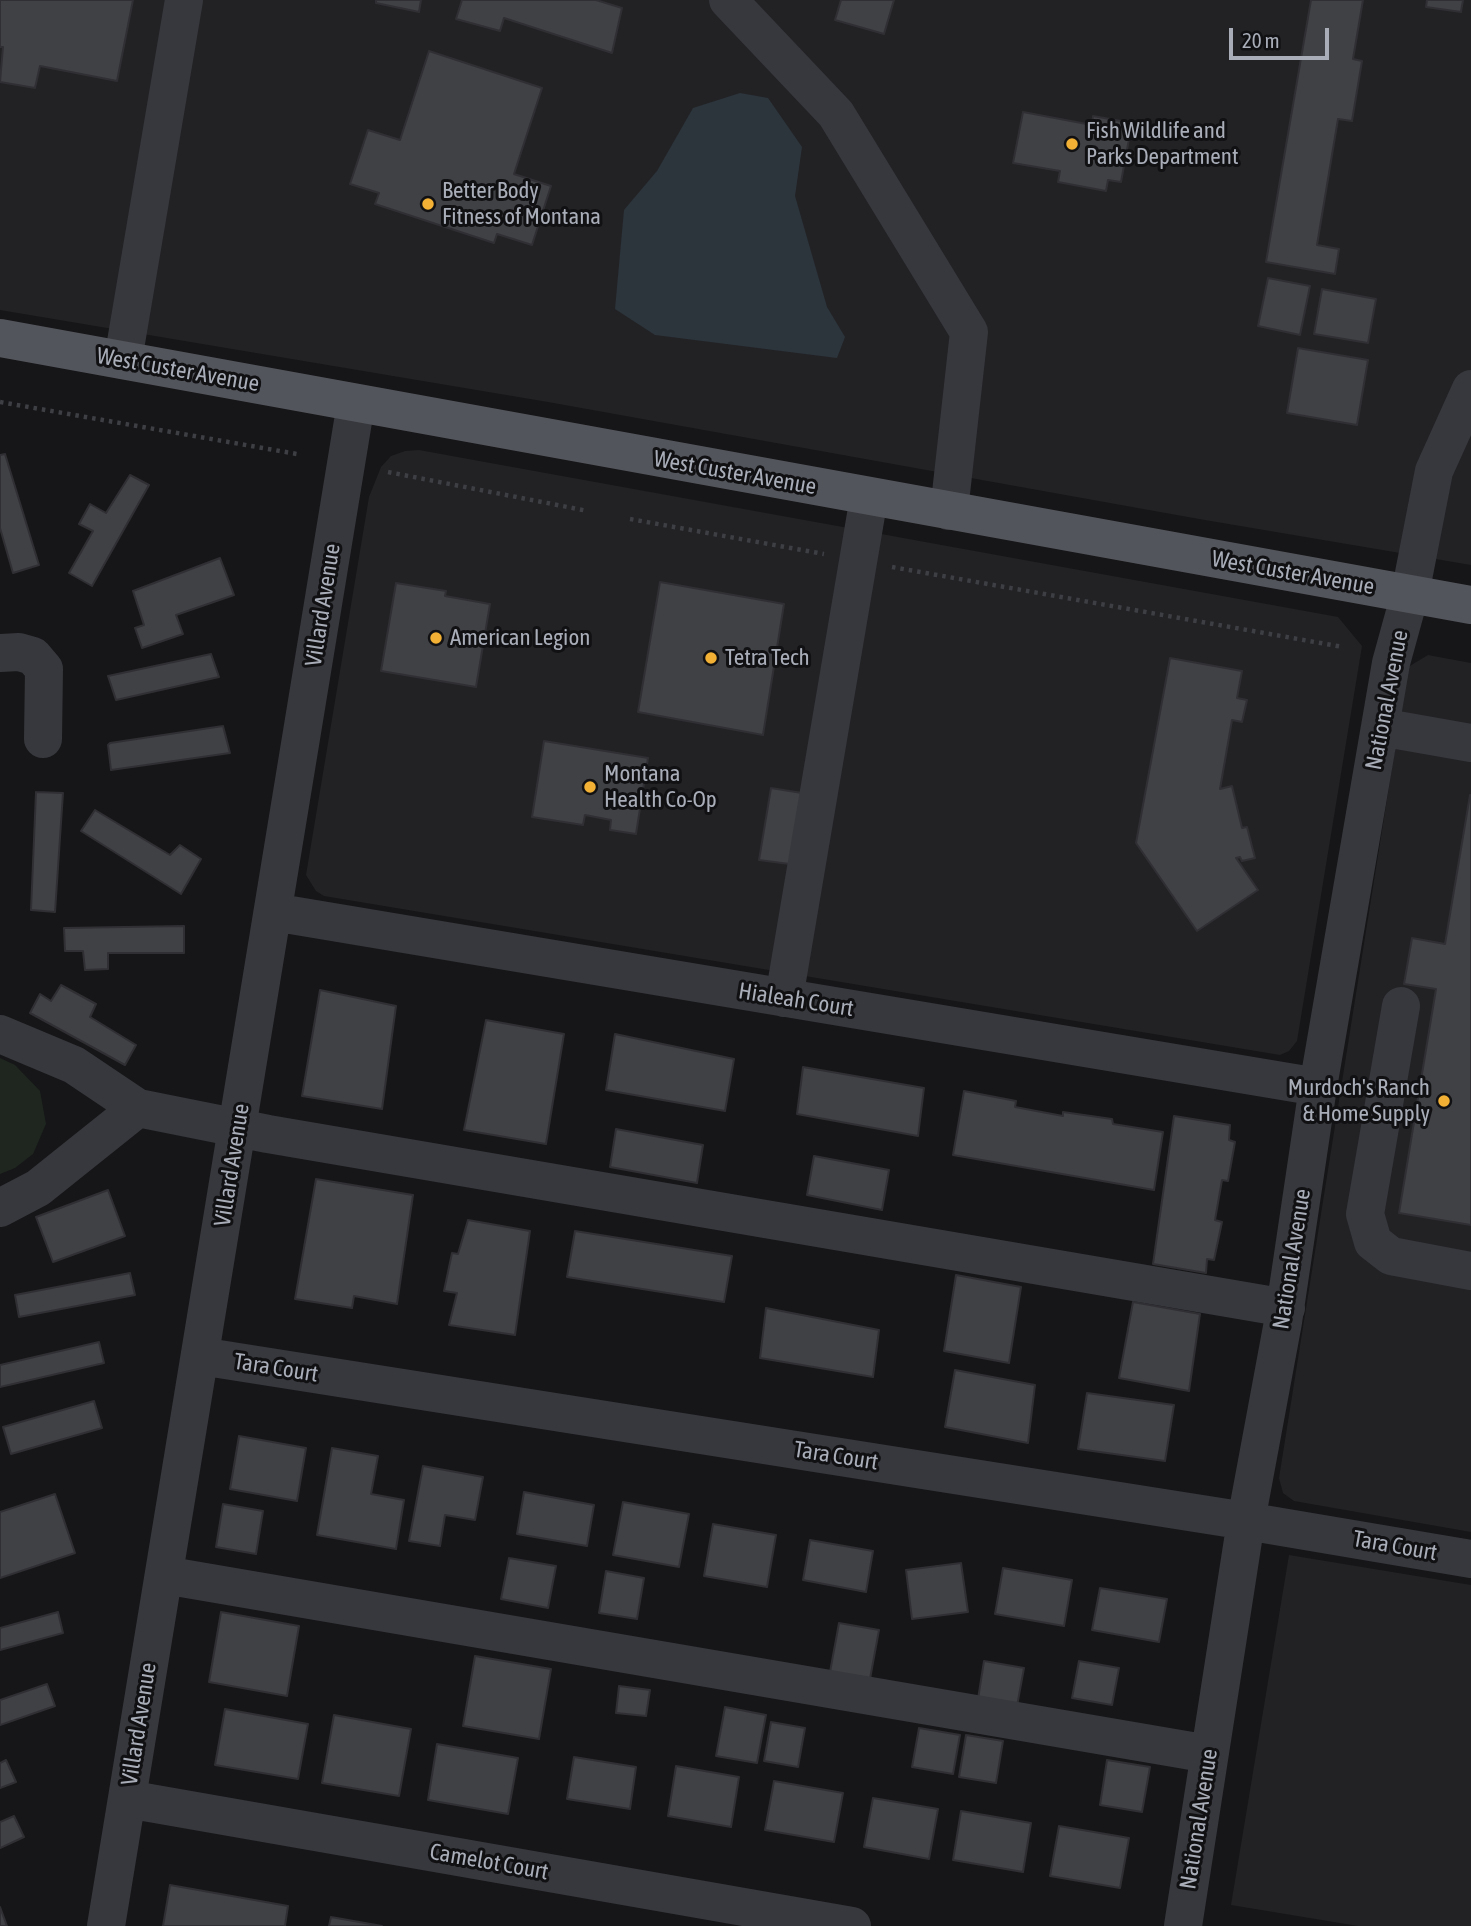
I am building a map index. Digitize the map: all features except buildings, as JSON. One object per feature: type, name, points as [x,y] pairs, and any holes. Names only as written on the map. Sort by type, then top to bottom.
[{"type":"main road","name":"West Custer Avenue","points":[[0,338],[1471,605]]},
{"type":"street","points":[[123,360],[184,0]]},
{"type":"street","points":[[728,0],[836,114],[969,332],[949,512]]},
{"type":"street","name":"National Avenue","points":[[1183,1926],[1247,1521],[1286,1308],[1318,1087],[1391,663],[1409,594],[1434,471],[1471,389]]},
{"type":"street","name":"Villard Avenue","points":[[106,1926],[356,403]]},
{"type":"street","points":[[784,998],[869,497]]},
{"type":"street","points":[[0,653],[19,652],[33,656],[44,669],[43,739]]},
{"type":"street","points":[[1380,727],[1471,743]]},
{"type":"street","name":"Hialeah Court","points":[[273,912],[1318,1087]]},
{"type":"street","points":[[1401,1006],[1365,1214],[1373,1241],[1391,1256],[1471,1270]]},
{"type":"street","points":[[0,1034],[74,1065],[138,1108],[1286,1308]]},
{"type":"street","points":[[0,1208],[38,1188],[138,1108]]},
{"type":"street","name":"Tara Court","points":[[200,1356],[1247,1521],[1471,1559]]},
{"type":"street","points":[[164,1575],[1209,1754]]},
{"type":"street","name":"Camelot Court","points":[[127,1799],[852,1926]]},
{"type":"path","points":[[0,402],[297,454]]},
{"type":"path","points":[[388,472],[588,511]]},
{"type":"path","points":[[630,519],[832,555]]},
{"type":"path","points":[[883,565],[1343,647]]},
{"type":"shaded area","points":[[0,0],[1471,0],[1471,565],[548,402],[0,310]]},
{"type":"shaded area","points":[[740,93],[768,98],[802,147],[795,196],[827,307],[845,337],[837,358],[655,335],[615,309],[624,210],[657,171],[693,108]]},
{"type":"shaded area","points":[[419,450],[1338,617],[1362,646],[1297,1041],[1289,1051],[1280,1055],[324,896],[316,891],[306,875],[369,497],[381,467],[391,456]]},
{"type":"shaded area","points":[[1428,655],[1471,663],[1471,1532],[1294,1501],[1283,1493],[1279,1478],[1408,667]]},
{"type":"shaded area","points":[[0,1058],[15,1065],[40,1091],[46,1124],[33,1154],[15,1168],[0,1174]]},
{"type":"shaded area","points":[[1289,1555],[1471,1585],[1471,1926],[1358,1926],[1231,1905]]},
{"type":"place","name":"Fish Wildlife and Parks Department","points":[[1072,144]]},
{"type":"place","name":"Better Body Fitness of Montana","points":[[428,204]]},
{"type":"place","name":"American Legion","points":[[436,638]]},
{"type":"place","name":"Tetra Tech","points":[[711,658]]},
{"type":"place","name":"Montana Health Co-Op","points":[[590,787]]},
{"type":"place","name":"Murdoch's Ranch & Home Supply","points":[[1444,1101]]}]
